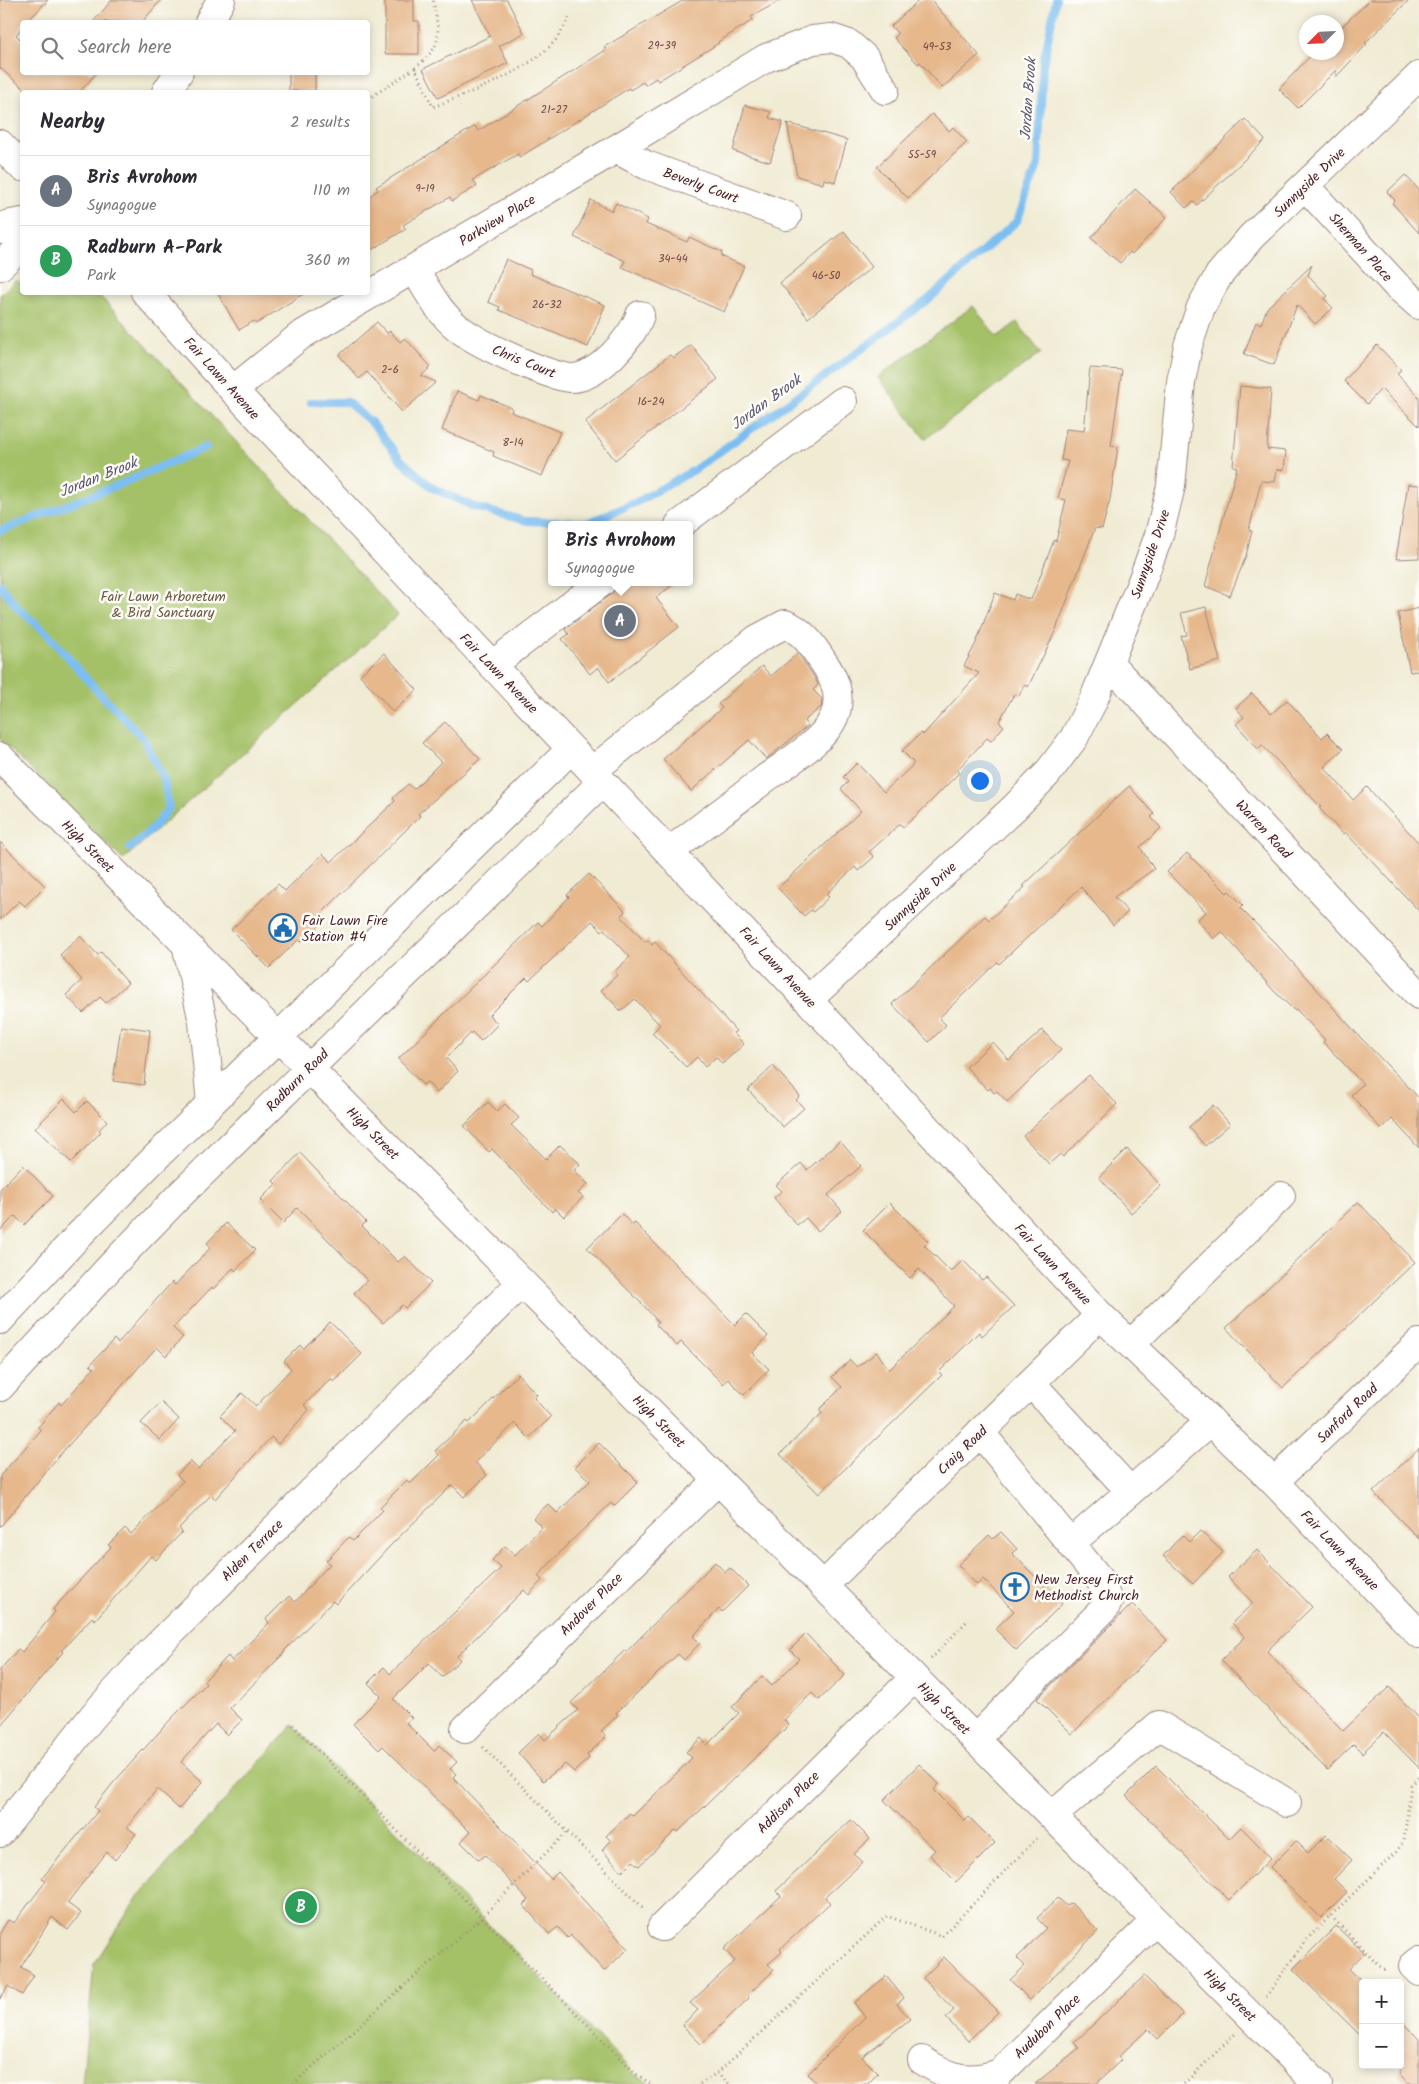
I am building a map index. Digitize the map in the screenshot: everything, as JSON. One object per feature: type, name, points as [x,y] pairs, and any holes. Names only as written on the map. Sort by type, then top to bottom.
[{"type":"street","points":[[210,20],[221,0]]},
{"type":"street","name":"Parkview Place","points":[[370,295],[766,58],[813,40],[831,38],[849,44],[864,57],[885,90]]},
{"type":"street","points":[[167,90],[177,75]]},
{"type":"street","name":"Sunnyside Drive","points":[[808,1000],[1015,808],[1047,774],[1074,738],[1109,663],[1161,527],[1171,486],[1181,382],[1188,346],[1201,308],[1219,275],[1251,237],[1419,76]]},
{"type":"street","points":[[0,144],[20,163]]},
{"type":"street","name":"Beverly Court","points":[[616,149],[646,165],[787,216]]},
{"type":"street","name":"Sherman Place","points":[[1306,186],[1396,285],[1419,305]]},
{"type":"street","points":[[0,230],[6,225],[20,222]]},
{"type":"street","points":[[0,266],[20,247]]},
{"type":"street","name":"Chris Court","points":[[414,269],[436,303],[456,326],[480,343],[555,375],[571,378],[586,376],[630,338],[636,328],[640,315]]},
{"type":"street","name":"Fair Lawn Avenue","points":[[148,295],[233,390],[808,1000],[1100,1315],[1274,1482],[1419,1634]]},
{"type":"street","name":"Parkview Place","points":[[233,390],[300,336],[370,295]]},
{"type":"street","points":[[684,521],[843,401]]},
{"type":"street","points":[[492,665],[597,586]]},
{"type":"street","name":"Radburn Road","points":[[0,1388],[111,1266],[597,776],[757,639],[785,624],[795,628],[815,649],[833,676],[838,695],[834,716],[824,732],[802,751],[669,852]]},
{"type":"street","name":"Warren Road","points":[[1109,663],[1419,995]]},
{"type":"street","points":[[0,1320],[79,1235],[210,1103],[571,749]]},
{"type":"street","name":"High Street","points":[[0,757],[1318,2084]]},
{"type":"street","points":[[186,944],[203,1022],[210,1103]]},
{"type":"street","points":[[1131,1344],[1281,1196]]},
{"type":"street","name":"Alden Terrace","points":[[0,1833],[92,1716],[149,1654],[522,1282]]},
{"type":"street","name":"Craig Road","points":[[823,1586],[1100,1315]]},
{"type":"street","name":"Sanford Road","points":[[1274,1482],[1419,1343]]},
{"type":"street","points":[[1031,1383],[1130,1491]]},
{"type":"street","points":[[1071,1543],[1211,1421]]},
{"type":"street","points":[[975,1739],[1105,1608],[1108,1602],[1102,1581],[980,1432]]},
{"type":"street","name":"Andover Place","points":[[465,1728],[718,1480]]},
{"type":"street","name":"Addison Place","points":[[662,1927],[914,1678]]},
{"type":"street","points":[[1054,1818],[1159,1725],[1287,1803]]},
{"type":"street","name":"Audubon Place","points":[[922,2060],[945,2075],[965,2080],[985,2079],[1000,2073],[1156,1921]]},
{"type":"path","points":[[370,98],[415,68],[433,53],[439,34],[433,0]]},
{"type":"path","points":[[415,68],[433,107],[489,85],[541,55],[556,40],[570,16]]},
{"type":"path","points":[[914,1678],[969,1619]]},
{"type":"path","points":[[293,1725],[636,2074],[651,2084]]},
{"type":"path","points":[[465,1728],[662,1927]]},
{"type":"path","points":[[1184,2084],[1252,2018],[1306,1940],[1396,1852],[1404,1841],[1411,1785],[1419,1777]]},
{"type":"path","points":[[700,2084],[717,2073],[887,1916],[942,1936],[1054,1818]]},
{"type":"path","points":[[293,2084],[481,1918],[567,1832]]},
{"type":"path","points":[[1331,1916],[1384,1969],[1417,1966]]},
{"type":"path","points":[[717,2073],[728,2084]]},
{"type":"green space","name":"Fair Lawn Arboretum & Bird Sanctuary","points":[[16,280],[20,283],[20,295],[99,295],[398,615],[123,860],[0,739],[0,295]]},
{"type":"green space","points":[[973,306],[997,337],[1017,322],[1041,353],[925,439],[878,377]]},
{"type":"green space","points":[[293,1725],[635,2074],[651,2084],[82,2084],[94,1964],[139,1895]]},
{"type":"building","points":[[0,0],[48,0],[29,20],[20,20],[20,30],[16,35],[20,39],[20,75],[94,75],[82,90],[26,90],[0,68]]},
{"type":"building","points":[[112,0],[161,0],[144,20],[95,20]]},
{"type":"building","points":[[385,0],[414,0],[414,21],[419,21],[419,54],[385,54]]},
{"type":"building","points":[[472,0],[507,0],[524,33],[499,46],[508,63],[438,98],[423,69],[490,36]]},
{"type":"building","points":[[684,0],[781,0],[751,17],[753,20],[658,81],[656,78],[645,85],[643,82],[630,90],[629,88],[520,157],[518,154],[473,180],[477,186],[452,201],[450,197],[403,225],[406,229],[370,251],[370,196],[378,190],[376,187],[475,126],[478,131],[606,50],[604,47]]},
{"type":"building","points":[[919,0],[931,0],[979,55],[942,88],[920,62],[918,64],[894,38],[898,34],[891,26]]},
{"type":"building","points":[[1370,0],[1409,0],[1365,43],[1367,44],[1336,77],[1336,70],[1298,108],[1279,89],[1306,60],[1344,60],[1344,24]]},
{"type":"building","points":[[289,75],[315,75],[315,90],[289,90]]},
{"type":"building","points":[[745,105],[771,112],[769,118],[783,122],[770,162],[733,151]]},
{"type":"building","points":[[932,114],[949,131],[953,127],[967,142],[908,198],[877,167]]},
{"type":"building","points":[[1245,119],[1265,140],[1197,205],[1193,202],[1186,208],[1171,192]]},
{"type":"building","points":[[787,123],[847,140],[835,182],[824,179],[823,184],[797,176]]},
{"type":"building","points":[[1405,175],[1419,190],[1419,233],[1392,203],[1395,200],[1387,192]]},
{"type":"building","points":[[1135,189],[1167,217],[1132,254],[1130,252],[1120,263],[1091,238]]},
{"type":"building","points":[[591,200],[612,211],[616,203],[648,219],[646,224],[687,242],[689,237],[722,252],[721,256],[744,266],[724,312],[622,267],[625,261],[574,237]]},
{"type":"building","points":[[844,231],[872,267],[808,318],[780,283]]},
{"type":"building","points":[[506,259],[531,270],[530,274],[605,305],[588,347],[499,310],[500,307],[488,302]]},
{"type":"building","points":[[1312,265],[1308,275],[1328,296],[1324,299],[1333,308],[1315,324],[1297,305],[1274,365],[1244,354],[1256,322],[1261,324],[1267,308]]},
{"type":"building","points":[[219,295],[301,295],[256,324],[254,321],[239,330]]},
{"type":"building","points":[[377,322],[387,333],[390,331],[400,342],[405,338],[431,367],[421,376],[436,382],[402,412],[367,372],[359,379],[339,355]]},
{"type":"building","points":[[691,345],[718,379],[615,460],[585,422],[670,355],[673,358]]},
{"type":"building","points":[[1377,345],[1401,370],[1397,374],[1419,397],[1419,426],[1381,389],[1367,404],[1344,381]]},
{"type":"building","points":[[1090,368],[1122,370],[1111,446],[1118,447],[1110,499],[1102,529],[1095,528],[1055,632],[1028,687],[1024,685],[1019,696],[1014,694],[999,722],[1004,726],[991,741],[987,738],[957,770],[959,773],[919,813],[903,827],[900,824],[869,852],[874,857],[858,871],[855,867],[826,894],[829,897],[813,912],[811,910],[804,916],[778,888],[861,811],[841,789],[848,782],[843,777],[857,763],[884,792],[913,765],[913,762],[902,751],[921,733],[923,735],[979,673],[964,666],[976,643],[995,593],[1013,600],[1015,594],[1031,600],[1054,540],[1056,541],[1066,500],[1058,498],[1068,461],[1061,460],[1066,429],[1084,431]]},
{"type":"building","points":[[1240,386],[1271,389],[1267,449],[1286,451],[1284,470],[1277,469],[1275,482],[1261,481],[1249,530],[1252,531],[1246,556],[1230,596],[1205,586],[1237,467],[1233,466]]},
{"type":"building","points":[[457,391],[479,400],[481,395],[512,408],[511,412],[560,432],[542,476],[493,456],[494,452],[442,430]]},
{"type":"building","points":[[1408,484],[1419,485],[1419,558],[1396,559]]},
{"type":"building","points":[[617,586],[671,586],[656,598],[679,627],[609,682],[598,667],[590,674],[562,639],[569,634],[565,629],[611,594]]},
{"type":"building","points":[[1206,607],[1220,661],[1190,669],[1181,636],[1187,635],[1181,613]]},
{"type":"building","points":[[1419,608],[1419,671],[1410,672],[1398,613]]},
{"type":"building","points":[[384,653],[417,690],[393,712],[360,675]]},
{"type":"building","points":[[798,653],[816,680],[818,685],[813,690],[822,699],[821,707],[804,721],[808,726],[766,759],[749,740],[691,791],[663,759],[722,708],[718,704],[762,666],[771,676]]},
{"type":"building","points":[[1252,693],[1271,714],[1287,700],[1322,738],[1327,733],[1343,749],[1324,767],[1353,800],[1367,787],[1419,843],[1419,911],[1345,832],[1343,834],[1319,808],[1321,807],[1262,745],[1258,749],[1236,724],[1244,717],[1236,708]]},
{"type":"building","points":[[445,722],[480,759],[418,814],[420,816],[314,921],[319,926],[301,942],[298,940],[269,968],[231,930],[278,884],[285,891],[323,854],[331,862],[395,801],[393,798],[408,784],[414,789],[441,762],[422,743]]},
{"type":"building","points":[[1129,786],[1154,814],[1151,817],[1161,828],[1140,847],[1154,869],[1114,897],[1128,912],[1113,925],[1081,887],[999,964],[997,962],[939,1018],[946,1025],[929,1042],[892,1004],[985,916],[989,920],[1025,887],[1023,886]]},
{"type":"building","points":[[0,842],[45,886],[25,906],[19,901],[0,920]]},
{"type":"building","points":[[1187,853],[1227,893],[1229,891],[1243,905],[1240,908],[1276,944],[1359,1036],[1419,1098],[1419,1148],[1392,1119],[1381,1129],[1351,1095],[1363,1084],[1323,1042],[1325,1040],[1296,1009],[1295,1011],[1274,991],[1222,932],[1214,939],[1197,920],[1206,912],[1167,872]]},
{"type":"building","points":[[589,874],[625,911],[621,916],[645,942],[648,940],[652,945],[655,942],[736,1031],[733,1033],[744,1044],[722,1064],[716,1057],[705,1067],[697,1057],[686,1067],[652,1033],[660,1025],[635,999],[621,1011],[601,990],[617,975],[615,971],[630,957],[604,929],[602,931],[592,921],[529,981],[526,978],[489,1015],[498,1024],[481,1041],[472,1032],[446,1058],[458,1071],[437,1093],[427,1082],[423,1085],[398,1059],[538,922],[542,926],[569,897],[567,895]]},
{"type":"building","points":[[80,936],[98,955],[101,952],[128,983],[106,1003],[100,997],[83,1013],[66,995],[82,980],[60,955]]},
{"type":"building","points":[[121,1026],[150,1030],[144,1085],[113,1081]]},
{"type":"building","points":[[1042,1030],[1061,1050],[1007,1102],[997,1091],[994,1093],[990,1088],[988,1090],[966,1067],[993,1042],[1009,1060]]},
{"type":"building","points":[[773,1066],[800,1096],[796,1100],[804,1108],[783,1127],[748,1090]]},
{"type":"building","points":[[1089,1075],[1117,1104],[1063,1157],[1060,1154],[1049,1164],[1023,1136]]},
{"type":"building","points":[[64,1099],[76,1112],[87,1101],[107,1121],[99,1130],[101,1132],[71,1162],[35,1128]]},
{"type":"building","points":[[488,1102],[497,1111],[505,1104],[519,1118],[511,1125],[546,1159],[560,1145],[580,1164],[574,1170],[588,1184],[578,1193],[583,1197],[564,1217],[555,1208],[552,1212],[492,1149],[489,1152],[464,1126]]},
{"type":"building","points":[[1213,1105],[1230,1124],[1205,1146],[1189,1127]]},
{"type":"building","points":[[840,1141],[861,1166],[828,1195],[842,1211],[818,1231],[806,1218],[797,1225],[774,1198],[782,1191],[776,1185],[801,1163],[807,1170]]},
{"type":"building","points":[[1127,1149],[1161,1186],[1131,1213],[1099,1177]]},
{"type":"building","points":[[300,1153],[366,1222],[362,1226],[398,1262],[405,1256],[431,1283],[405,1308],[402,1305],[383,1323],[354,1293],[367,1280],[297,1208],[283,1223],[260,1200],[276,1184],[273,1181]]},
{"type":"building","points":[[23,1165],[53,1196],[24,1225],[15,1216],[0,1231],[0,1189]]},
{"type":"building","points":[[1358,1202],[1415,1262],[1283,1388],[1226,1328]]},
{"type":"building","points":[[890,1203],[928,1241],[924,1245],[951,1272],[963,1260],[982,1280],[986,1277],[1014,1306],[982,1336],[979,1332],[939,1372],[942,1375],[819,1494],[780,1454],[822,1413],[819,1410],[842,1387],[832,1377],[850,1360],[857,1367],[877,1352],[889,1370],[954,1306],[919,1269],[910,1278],[863,1230]]},
{"type":"building","points":[[622,1214],[632,1225],[635,1223],[735,1325],[746,1314],[768,1336],[752,1353],[769,1369],[744,1395],[728,1379],[723,1384],[681,1342],[677,1346],[656,1325],[658,1322],[645,1307],[587,1248]]},
{"type":"building","points":[[226,1223],[255,1250],[235,1271],[233,1268],[213,1289],[212,1287],[173,1328],[183,1337],[166,1356],[157,1347],[57,1458],[0,1527],[0,1476],[41,1430],[38,1427],[59,1402],[61,1405],[94,1368],[90,1365],[114,1339],[118,1343],[172,1282],[175,1285],[211,1247],[207,1243]]},
{"type":"building","points":[[330,1322],[362,1354],[334,1382],[331,1379],[304,1405],[309,1410],[278,1444],[271,1437],[215,1499],[211,1495],[179,1528],[182,1532],[156,1560],[151,1556],[95,1620],[92,1617],[61,1651],[63,1652],[0,1726],[0,1670],[18,1649],[22,1652],[55,1612],[53,1609],[111,1547],[108,1545],[125,1528],[131,1534],[183,1481],[177,1475],[190,1461],[198,1469],[235,1431],[220,1416],[242,1393],[256,1406],[291,1369],[284,1361],[300,1345],[303,1349]]},
{"type":"building","points":[[518,1374],[537,1395],[534,1398],[551,1417],[529,1438],[515,1423],[475,1462],[487,1475],[464,1497],[452,1485],[392,1544],[336,1604],[333,1601],[230,1708],[242,1720],[227,1735],[216,1724],[181,1762],[203,1782],[179,1809],[157,1789],[127,1827],[136,1834],[115,1860],[107,1852],[67,1903],[81,1913],[68,1930],[52,1917],[21,1967],[34,1975],[22,1995],[8,1986],[0,1999],[0,1933],[8,1920],[14,1923],[46,1881],[42,1878],[98,1811],[94,1807],[114,1782],[171,1719],[206,1684],[204,1681],[228,1656],[232,1661],[269,1623],[266,1619],[289,1596],[295,1602],[330,1564],[326,1561],[349,1537],[353,1541],[383,1510],[380,1507],[407,1480],[410,1484],[439,1455],[435,1451],[467,1421],[469,1423]]},
{"type":"building","points":[[161,1402],[179,1419],[160,1440],[141,1423]]},
{"type":"building","points":[[599,1443],[638,1482],[614,1506],[611,1503],[568,1544],[538,1576],[542,1580],[529,1595],[524,1590],[457,1656],[460,1660],[442,1677],[429,1663],[393,1699],[412,1718],[406,1723],[434,1751],[439,1745],[457,1762],[450,1769],[456,1774],[453,1777],[466,1791],[551,1879],[558,1872],[628,1949],[604,1971],[571,1935],[568,1938],[558,1927],[549,1934],[523,1905],[528,1900],[485,1855],[479,1860],[461,1842],[470,1832],[383,1746],[379,1750],[353,1724],[381,1696],[368,1683],[384,1667],[390,1674],[501,1568],[492,1560],[505,1546],[515,1555],[542,1527],[533,1518],[548,1504],[557,1513],[590,1481],[575,1467]]},
{"type":"building","points":[[1419,1448],[1419,1539],[1373,1492]]},
{"type":"building","points":[[1200,1531],[1223,1552],[1193,1584],[1163,1556],[1182,1535],[1189,1542]]},
{"type":"building","points":[[1001,1532],[1017,1549],[1012,1553],[1062,1604],[1016,1650],[995,1629],[1014,1611],[983,1579],[977,1585],[958,1565],[989,1535],[993,1539]]},
{"type":"building","points":[[1257,1550],[1312,1607],[1267,1651],[1343,1731],[1389,1687],[1419,1718],[1419,1768],[1384,1732],[1362,1753],[1354,1744],[1327,1770],[1221,1660],[1245,1637],[1232,1623],[1253,1603],[1228,1577]]},
{"type":"building","points":[[715,1562],[725,1572],[730,1568],[748,1586],[722,1612],[719,1609],[693,1636],[700,1643],[684,1660],[678,1654],[616,1713],[618,1715],[601,1731],[606,1737],[587,1755],[589,1758],[574,1772],[565,1764],[543,1781],[518,1753],[539,1733],[545,1740],[578,1710],[571,1703],[625,1650],[626,1652]]},
{"type":"building","points":[[1132,1604],[1167,1640],[1072,1734],[1037,1699]]},
{"type":"building","points":[[806,1634],[845,1675],[819,1700],[812,1693],[784,1720],[789,1725],[678,1832],[676,1830],[639,1866],[633,1861],[622,1872],[602,1850],[611,1841],[606,1836],[630,1813],[633,1816],[692,1758],[686,1752],[701,1738],[707,1745],[739,1713],[732,1707],[762,1676],[772,1686],[799,1659],[790,1650]]},
{"type":"building","points":[[919,1764],[939,1784],[934,1790],[965,1821],[969,1817],[995,1843],[956,1882],[930,1855],[935,1850],[884,1800]]},
{"type":"building","points":[[1156,1766],[1229,1839],[1241,1827],[1271,1858],[1229,1900],[1126,1796]]},
{"type":"building","points":[[851,1820],[870,1839],[854,1854],[863,1862],[825,1897],[830,1903],[780,1949],[782,1952],[768,1964],[774,1970],[747,1996],[749,1998],[701,2044],[682,2025],[698,2010],[690,2003],[735,1961],[724,1949],[781,1896],[776,1891]]},
{"type":"building","points":[[1326,1835],[1352,1860],[1334,1879],[1347,1892],[1321,1918],[1270,1867],[1296,1841],[1308,1853]]},
{"type":"building","points":[[1058,1898],[1067,1906],[1071,1903],[1098,1931],[1030,2000],[1010,1980],[1025,1966],[1017,1958],[1046,1928],[1037,1918]]},
{"type":"building","points":[[1336,1926],[1364,1953],[1349,1969],[1360,1979],[1359,2034],[1293,1969]]},
{"type":"building","points":[[944,1957],[998,2012],[968,2041],[946,2018],[954,2010],[923,1978]]},
{"type":"building","points":[[886,1976],[904,1998],[897,2004],[910,2019],[862,2057],[878,2073],[868,2084],[817,2084],[808,2074],[865,2017],[854,2003]]},
{"type":"building","points":[[1144,1976],[1183,2014],[1158,2039],[1148,2029],[1118,2057],[1121,2060],[1096,2084],[1035,2084],[1079,2048],[1074,2043]]},
{"type":"building","points":[[1404,2024],[1419,2039],[1419,2084],[1409,2084],[1400,2076],[1400,2069],[1404,2069]]},
{"type":"waterway","name":"Jordan Brook","points":[[592,521],[637,502],[694,470],[930,298],[1017,221],[1038,165],[1043,64],[1056,0]]},
{"type":"waterway","name":"Jordan Brook","points":[[311,402],[347,402],[371,422],[402,461],[433,488],[474,507],[526,521],[548,522]]},
{"type":"waterway","name":"Jordan Brook","points":[[0,531],[123,483],[206,447]]},
{"type":"waterway","points":[[0,585],[19,609],[49,635],[91,684],[143,738],[164,780],[169,808],[153,828],[130,848]]},
{"type":"place","name":"Bris Avrohom","points":[[620,621]]},
{"type":"place","name":"Fair Lawn Fire Station #4","points":[[283,928]]},
{"type":"place","name":"New Jersey First Methodist Church","points":[[1015,1587]]},
{"type":"place","name":"Radburn A-Park","points":[[301,1907]]}]
